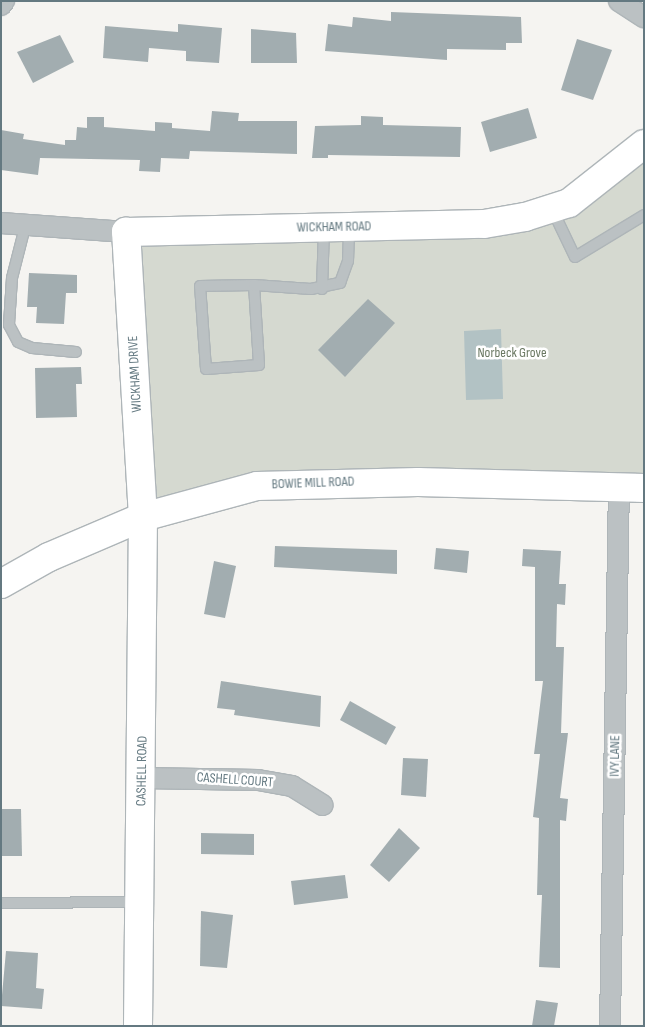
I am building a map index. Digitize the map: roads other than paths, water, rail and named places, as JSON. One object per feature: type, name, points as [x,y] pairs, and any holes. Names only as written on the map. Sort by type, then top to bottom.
[{"type":"street","points":[[1,4],[4,1]]},
{"type":"street","points":[[620,1],[644,17]]},
{"type":"street","name":"WICKHAM ROAD","points":[[1,223],[25,227],[126,232],[484,224],[569,203],[617,169],[644,144]]},
{"type":"street","points":[[129,285],[150,247],[174,231]]},
{"type":"street","name":"WICKHAM DRIVE","points":[[126,232],[143,517]]},
{"type":"street","name":"BOWIE MILL ROAD","points":[[1,584],[49,558],[143,517],[216,494],[311,482],[632,487]]},
{"type":"street","name":"IVY LANE","points":[[610,1026],[632,487]]},
{"type":"street","name":"CASHELL ROAD","points":[[138,1026],[142,778],[143,517]]},
{"type":"street","name":"CASHELL COURT","points":[[142,778],[258,780],[292,786],[323,805]]},
{"type":"lane","points":[[552,208],[575,257],[644,215]]},
{"type":"lane","points":[[322,289],[320,254],[337,226]]},
{"type":"lane","points":[[254,285],[259,365],[206,369],[200,286],[254,285],[322,289],[340,282],[348,261],[337,226]]},
{"type":"lane","points":[[25,227],[12,278],[9,325],[18,342],[32,348],[76,352]]},
{"type":"lane","points":[[1,903],[140,902]]},
{"type":"park label","name":"Norbeck Grove","points":[[512,353]]}]
